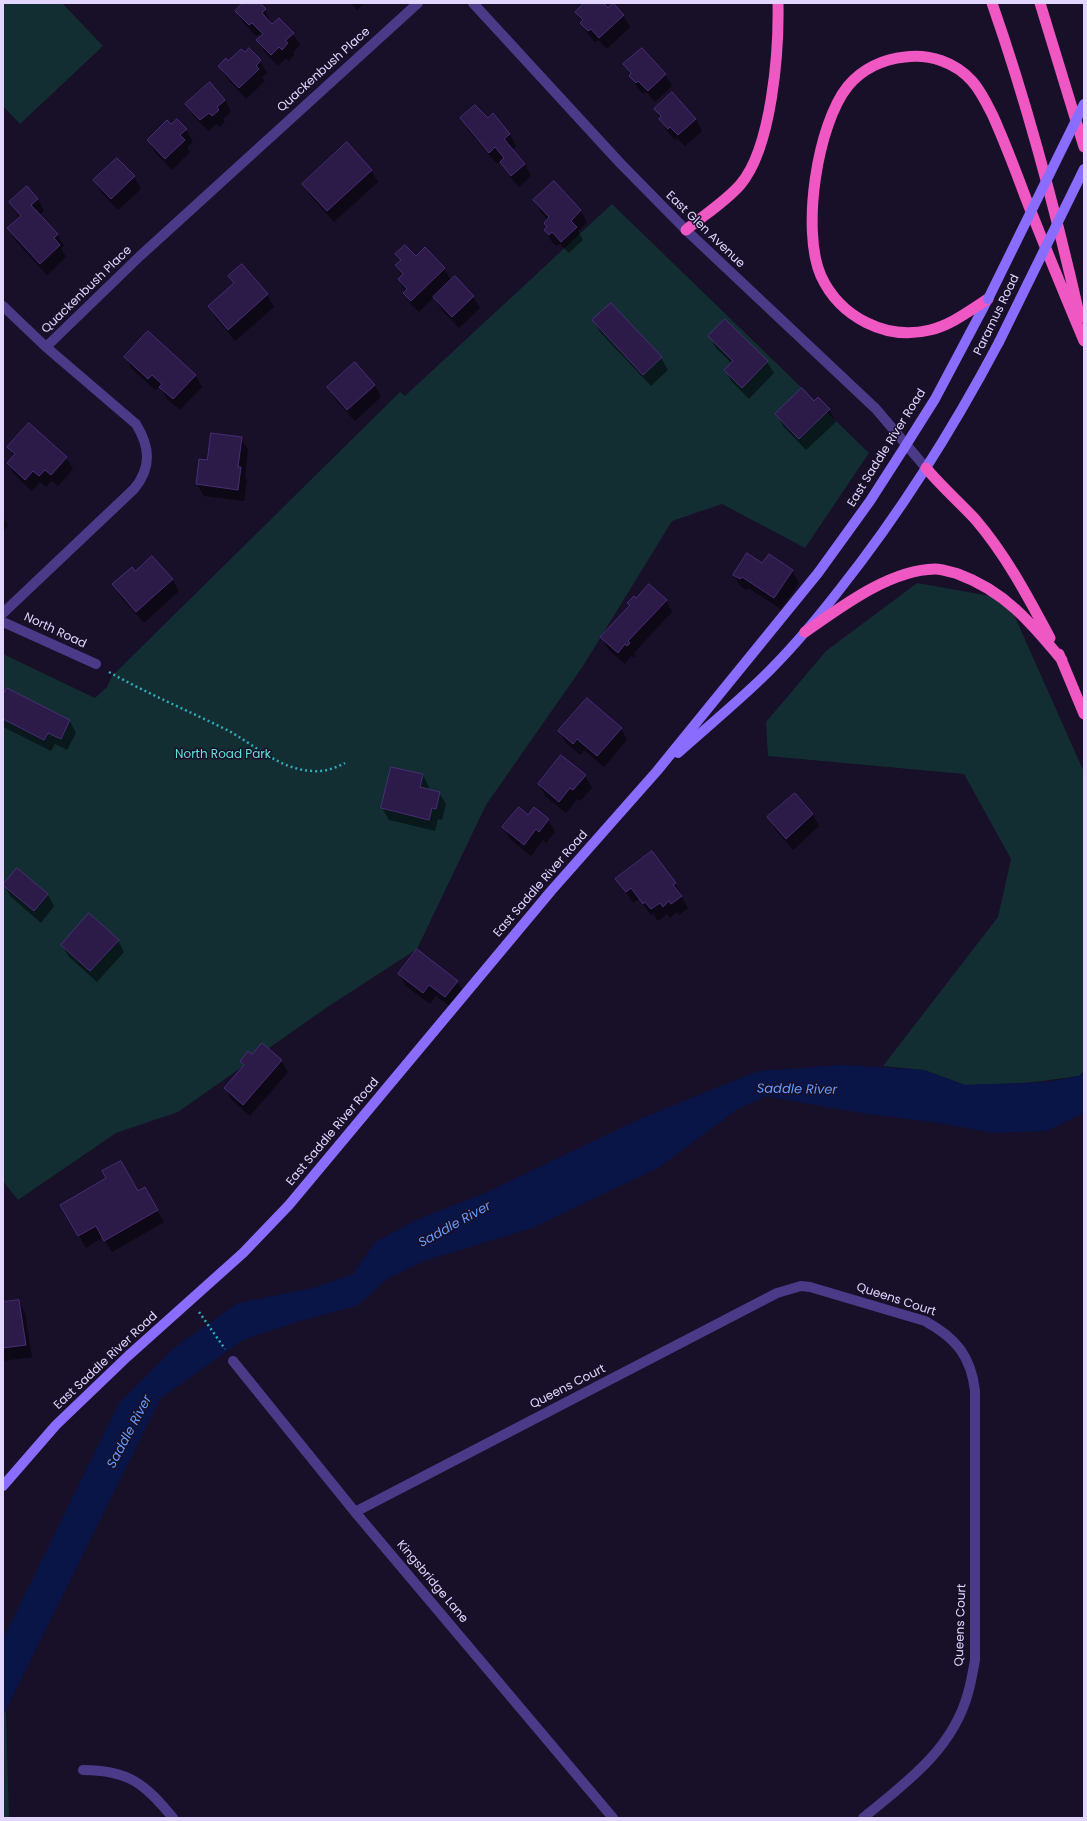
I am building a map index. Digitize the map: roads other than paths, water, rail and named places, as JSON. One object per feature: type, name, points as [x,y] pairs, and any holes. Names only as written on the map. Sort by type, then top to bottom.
[{"type":"highway","points":[[686,230],[740,184],[748,173],[755,158],[772,97],[776,69],[778,3]]},
{"type":"highway","points":[[992,3],[1027,112],[1054,206],[1084,334]]},
{"type":"highway","points":[[1040,4],[1084,147]]},
{"type":"highway","points":[[988,299],[957,319],[939,327],[917,332],[887,331],[873,326],[847,310],[836,299],[820,275],[816,260],[812,231],[813,201],[822,144],[830,115],[842,94],[857,77],[875,65],[904,57],[921,56],[933,58],[955,67],[975,86],[988,106],[1005,142],[1084,341]]},
{"type":"highway","points":[[1063,75],[1084,112]]},
{"type":"highway","points":[[926,468],[940,485],[975,519],[1010,565],[1062,660],[1084,714]]},
{"type":"highway","points":[[805,632],[846,604],[872,589],[907,574],[922,570],[937,569],[973,580],[1003,599],[1030,621],[1062,660]]},
{"type":"main road","name":"East Saddle River Road","points":[[3,1486],[56,1425],[128,1356],[243,1253],[289,1205],[551,891],[657,771],[818,573],[870,501],[935,399],[988,299],[1084,104]]},
{"type":"main road","name":"Paramus Road","points":[[926,468],[968,400],[999,342],[1084,169]]},
{"type":"main road","name":"East Saddle River Road","points":[[657,771],[762,678],[805,632],[860,564],[926,468]]},
{"type":"street","name":"Quackenbush Place","points":[[3,613],[134,489],[140,482],[146,468],[148,453],[144,437],[136,424],[46,348],[140,256],[418,3]]},
{"type":"street","name":"East Glen Avenue","points":[[474,3],[589,131],[686,230],[876,409],[926,468]]},
{"type":"street","points":[[3,306],[46,348]]},
{"type":"street","name":"North Road","points":[[3,622],[96,664]]},
{"type":"street","name":"Queens Court","points":[[355,1512],[777,1293],[801,1286],[810,1287],[925,1321],[942,1330],[956,1342],[966,1357],[973,1377],[975,1391],[975,1660],[966,1700],[956,1724],[938,1751],[918,1773],[863,1818]]},
{"type":"street","name":"Kingsbridge Lane","points":[[234,1361],[355,1512],[613,1818]]},
{"type":"street","points":[[83,1770],[111,1772],[134,1781],[146,1788],[173,1818]]},
{"type":"water","name":"Saddle River","points":[[844,1065],[924,1070],[965,1085],[1048,1082],[1079,1076],[1084,1071],[1084,1113],[1047,1131],[993,1133],[938,1123],[854,1112],[766,1096],[738,1109],[658,1168],[532,1228],[424,1261],[387,1279],[357,1306],[300,1321],[243,1340],[160,1399],[3,1716],[3,1639],[119,1403],[175,1347],[238,1303],[316,1287],[353,1274],[375,1242],[416,1220],[485,1193],[642,1118],[758,1071]]},
{"type":"park label","name":"North Road Park","points":[[223,755]]}]
